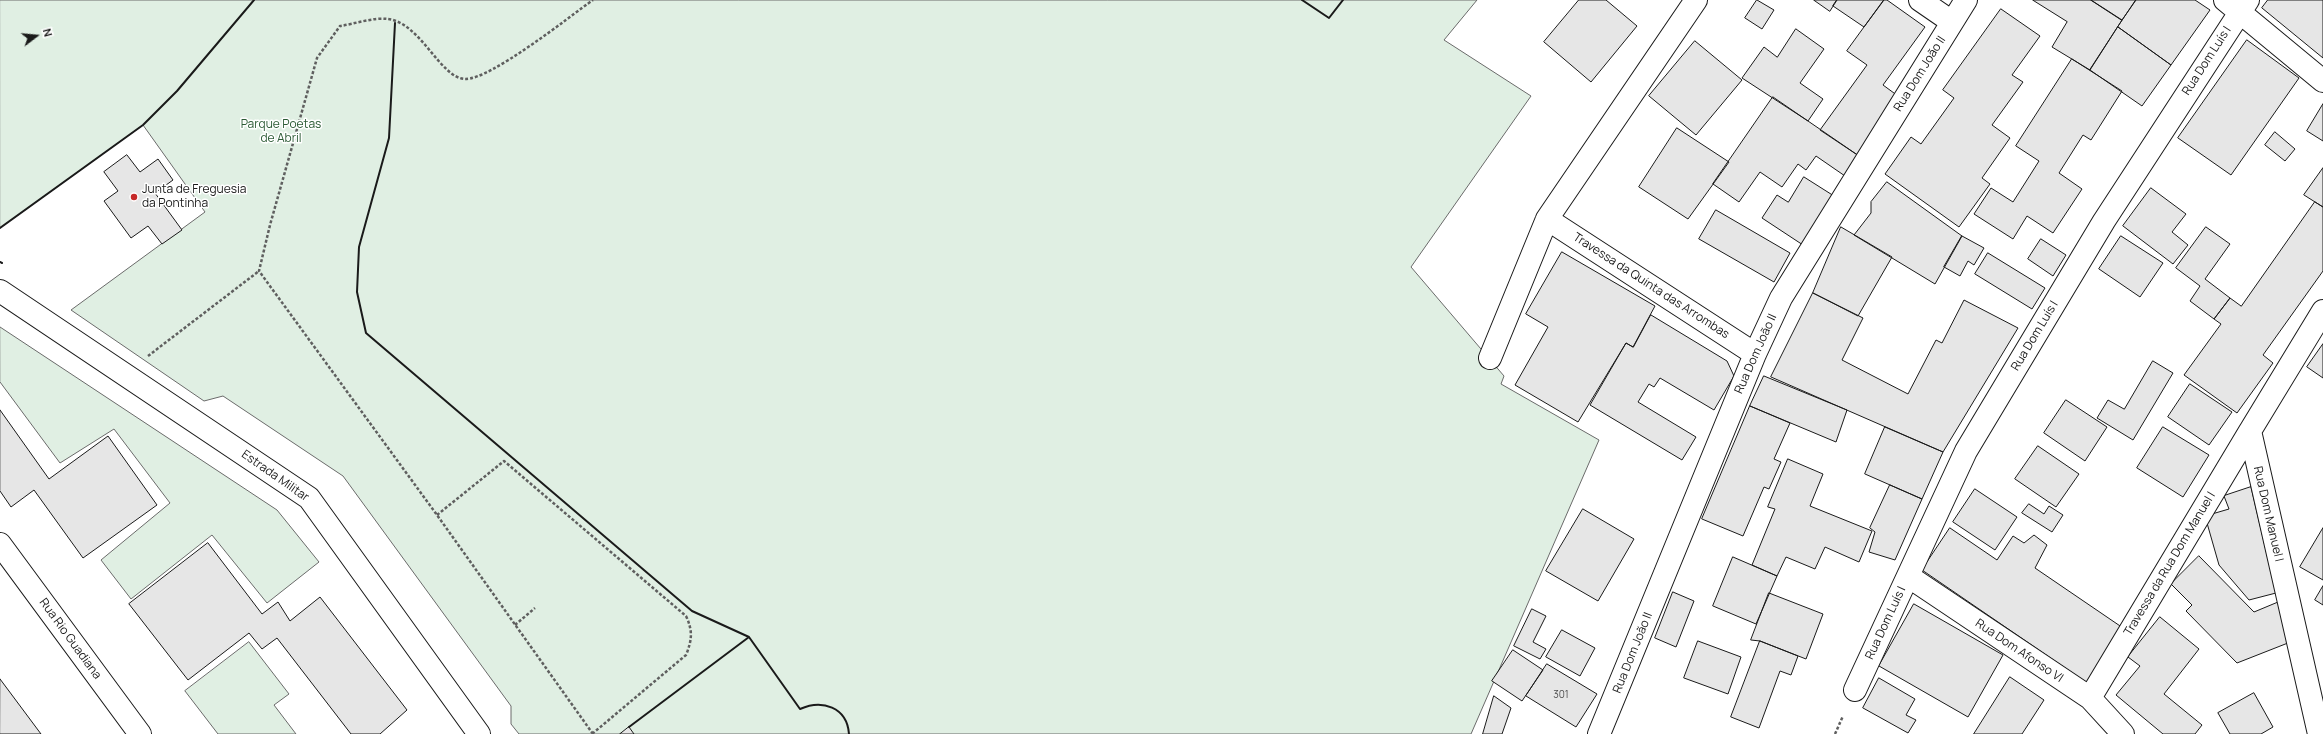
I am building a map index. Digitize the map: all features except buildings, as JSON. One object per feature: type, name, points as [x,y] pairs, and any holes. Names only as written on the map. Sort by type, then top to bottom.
[{"type":"street","points":[[1490,358],[1547,219],[1696,0]]},
{"type":"street","points":[[1920,0],[1952,22]]},
{"type":"street","name":"Rua Dom João II","points":[[1599,734],[1755,354],[1781,298],[1966,0]]},
{"type":"street","points":[[2237,3],[2323,81]]},
{"type":"street","name":"Rua Dom Luís I","points":[[1854,690],[1966,451],[2237,3]]},
{"type":"street","name":"Travessa da Quinta das Arrombas","points":[[1547,219],[1755,354]]},
{"type":"street","name":"Estrada Militar","points":[[0,291],[309,498],[479,734]]},
{"type":"street","points":[[2250,430],[2323,311]]},
{"type":"street","name":"Travessa da Rua Dom Manuel I","points":[[2090,698],[2250,430]]},
{"type":"street","name":"Rua Dom Manuel I","points":[[2250,430],[2319,734]]},
{"type":"street","name":"Rua Rio Guadiana","points":[[0,544],[140,734]]},
{"type":"street","name":"Rua Dom Afonso VI","points":[[1908,576],[2090,698],[2123,734]]},
{"type":"path","points":[[125,374],[259,271],[270,224],[317,58],[340,26],[387,19],[400,22],[417,36],[453,76],[465,79],[490,71],[593,0]]},
{"type":"path","points":[[259,271],[437,515],[592,734],[686,655],[692,641],[692,628],[686,616],[504,461],[437,515]]},
{"type":"path","points":[[515,625],[535,608]]},
{"type":"green space","name":"Parque Poetas de Abril","points":[[0,0],[1477,0],[1444,40],[1531,96],[1411,267],[1504,376],[1501,384],[1599,440],[1471,734],[519,734],[511,724],[511,706],[343,476],[223,396],[204,401],[71,310],[205,212],[143,125],[0,228]]},
{"type":"green space","points":[[0,327],[277,510],[319,562],[267,603],[212,535],[131,599],[101,560],[170,503],[114,429],[60,463],[0,382]]},
{"type":"green space","points":[[249,642],[289,694],[274,705],[296,734],[218,734],[185,691]]},
{"type":"wall","points":[[0,228],[143,125],[177,91],[254,0]]},
{"type":"wall","points":[[1302,0],[1329,18],[1343,0]]},
{"type":"wall","points":[[395,23],[389,138],[359,247],[357,292],[366,333],[692,611],[749,637],[800,709],[817,705],[825,705],[832,708],[844,717],[849,734]]},
{"type":"wall","points":[[629,727],[749,637]]},
{"type":"place","name":"Junta de Freguesia da Pontinha","points":[[134,197]]}]
